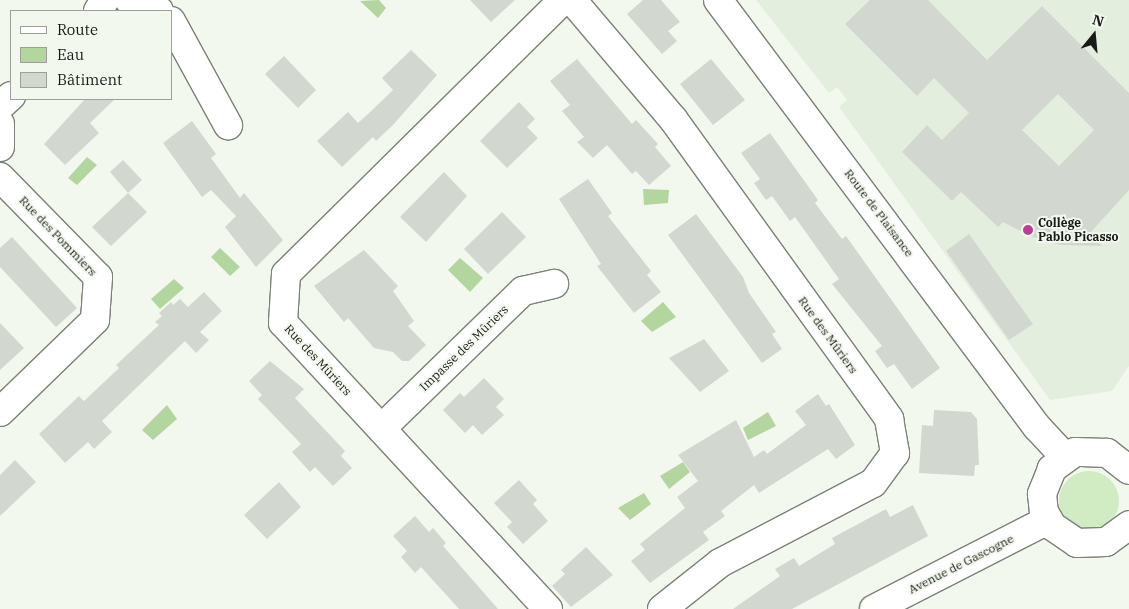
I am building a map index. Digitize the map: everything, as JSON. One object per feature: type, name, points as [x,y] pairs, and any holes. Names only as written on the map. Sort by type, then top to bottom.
[{"type":"street","points":[[129,0],[156,10]]},
{"type":"street","name":"Rue des Mûriers","points":[[548,609],[283,323],[286,274],[563,0]]},
{"type":"street","name":"Rue des Mûriers","points":[[572,0],[673,119],[889,419],[895,454],[873,483],[720,563],[662,609]]},
{"type":"street","name":"Route de Plaisance","points":[[718,0],[1037,427],[1065,457]]},
{"type":"street","points":[[172,23],[228,124]]},
{"type":"street","points":[[0,106],[10,97]]},
{"type":"street","points":[[0,124],[0,147]]},
{"type":"street","name":"Rue des Pommiers","points":[[0,177],[98,277],[95,320],[0,412]]},
{"type":"street","name":"Impasse des Mûriers","points":[[382,428],[523,291],[554,284]]},
{"type":"street","name":"Route de Plaisance","points":[[1037,427],[1047,477]]},
{"type":"street","points":[[1125,456],[1085,450],[1065,457],[1047,477],[1042,494],[1048,520],[1063,537],[1084,545],[1106,542],[1126,532]]},
{"type":"street","name":"Avenue de Gascogne","points":[[874,609],[1048,520]]},
{"type":"shaded area","name":"Collège Pablo Picasso","points":[[756,0],[1129,0],[1129,366],[1112,391],[1050,400],[839,107],[847,100],[837,87],[829,93]]},
{"type":"shaded area","points":[[1089,471],[1106,476],[1114,484],[1119,501],[1114,518],[1106,526],[1089,531],[1072,526],[1064,518],[1059,501],[1064,484],[1072,476]]},
{"type":"water","points":[[379,0],[386,8],[378,18],[360,1]]},
{"type":"water","points":[[87,157],[97,165],[77,185],[68,178]]},
{"type":"water","points":[[643,189],[669,190],[668,203],[644,205]]},
{"type":"water","points":[[220,248],[240,267],[230,276],[211,257]]},
{"type":"water","points":[[460,258],[483,278],[470,292],[448,270]]},
{"type":"water","points":[[174,279],[184,288],[160,309],[151,299]]},
{"type":"water","points":[[663,302],[676,317],[652,332],[641,321]]},
{"type":"water","points":[[167,405],[177,419],[153,440],[142,430]]},
{"type":"water","points":[[768,412],[776,426],[748,440],[743,428]]},
{"type":"water","points":[[683,462],[690,472],[669,489],[660,476]]},
{"type":"water","points":[[644,493],[651,504],[630,520],[618,508]]},
{"type":"building","points":[[470,0],[515,0],[491,22]]},
{"type":"building","points":[[643,0],[661,0],[680,22],[668,31],[677,41],[662,54],[627,14]]},
{"type":"building","points":[[870,0],[928,0],[987,60],[1042,6],[1129,93],[1129,190],[1090,233],[1102,246],[1061,245],[1032,237],[1003,222],[998,227],[961,192],[952,201],[902,152],[927,125],[942,140],[969,113],[934,78],[917,96],[845,24]],"holes":[[[1058,94],[1094,130],[1059,166],[1022,130]]]},
{"type":"building","points":[[411,50],[437,75],[393,125],[376,141],[373,137],[342,167],[317,141],[348,112],[358,123],[393,90],[382,78]]},
{"type":"building","points":[[284,56],[316,90],[298,108],[265,74]]},
{"type":"building","points":[[577,59],[632,124],[636,120],[658,144],[655,147],[671,166],[649,185],[636,171],[632,174],[607,145],[593,158],[577,142],[584,137],[562,111],[570,105],[550,81]]},
{"type":"building","points":[[711,59],[745,100],[713,125],[680,84]]},
{"type":"building","points":[[84,100],[114,100],[90,123],[99,133],[65,165],[44,144]]},
{"type":"building","points":[[519,102],[535,119],[527,127],[538,138],[507,168],[480,141]]},
{"type":"building","points":[[192,121],[216,154],[211,158],[240,198],[244,193],[283,240],[256,267],[225,227],[236,216],[211,190],[202,197],[163,143]]},
{"type":"building","points":[[770,133],[818,200],[815,203],[842,239],[846,236],[940,368],[912,389],[894,364],[887,368],[875,351],[882,346],[832,284],[839,279],[795,217],[790,221],[772,196],[766,200],[754,183],[760,179],[741,153]]},
{"type":"building","points":[[123,160],[142,180],[128,193],[110,172]]},
{"type":"building","points":[[444,172],[467,196],[426,242],[400,217]]},
{"type":"building","points":[[588,179],[612,213],[608,216],[651,271],[647,275],[661,292],[634,313],[597,266],[601,264],[559,199]]},
{"type":"building","points":[[128,193],[147,212],[111,246],[92,227]]},
{"type":"building","points":[[502,212],[526,237],[488,274],[464,249]]},
{"type":"building","points":[[696,214],[743,277],[749,293],[776,332],[772,334],[782,349],[762,363],[668,235]]},
{"type":"building","points":[[969,234],[1033,324],[1009,340],[946,251]]},
{"type":"building","points":[[12,237],[77,308],[56,327],[0,267],[0,248]]},
{"type":"building","points":[[364,250],[398,286],[393,291],[414,321],[408,326],[426,345],[409,361],[402,361],[393,352],[374,348],[348,318],[344,322],[314,286]]},
{"type":"building","points":[[204,292],[222,311],[200,332],[209,340],[196,353],[185,341],[102,421],[112,432],[94,449],[88,442],[65,463],[39,434],[79,396],[84,401],[119,368],[116,365],[159,325],[155,322],[162,316],[159,313],[171,302],[173,305],[180,299],[188,307]]},
{"type":"building","points":[[0,323],[24,348],[0,370]]},
{"type":"building","points":[[704,339],[729,371],[700,392],[669,358]]},
{"type":"building","points":[[270,361],[304,389],[295,398],[345,451],[341,456],[352,468],[333,486],[315,467],[310,472],[292,452],[301,444],[258,399],[262,395],[249,381]]},
{"type":"building","points":[[484,378],[504,399],[496,407],[504,415],[482,435],[473,425],[465,433],[443,410],[460,393],[464,397]]},
{"type":"building","points":[[818,394],[826,406],[829,404],[855,445],[836,459],[828,449],[759,493],[754,485],[721,511],[725,516],[703,532],[709,540],[650,583],[631,561],[645,550],[640,544],[685,508],[677,497],[698,481],[678,455],[736,420],[754,457],[764,450],[767,454],[806,425],[795,411]]},
{"type":"building","points":[[934,410],[971,412],[977,419],[979,465],[975,465],[974,476],[919,473],[922,425],[933,426]]},
{"type":"building","points":[[15,460],[36,482],[0,516],[0,475]]},
{"type":"building","points":[[519,480],[537,500],[533,504],[548,521],[523,544],[507,527],[512,522],[494,503]]},
{"type":"building","points":[[279,482],[301,507],[267,539],[244,515]]},
{"type":"building","points":[[913,505],[928,536],[792,609],[733,609],[780,576],[775,569],[794,558],[799,566],[835,544],[832,538],[886,509],[890,517]]},
{"type":"building","points":[[415,516],[429,532],[433,528],[446,543],[443,546],[498,609],[459,609],[421,567],[415,573],[401,557],[407,551],[393,536]]},
{"type":"building","points":[[586,547],[613,575],[571,607],[552,586],[565,574],[561,570]]},
{"type":"place","name":"Collège Pablo Picasso","points":[[1028,230]]}]
